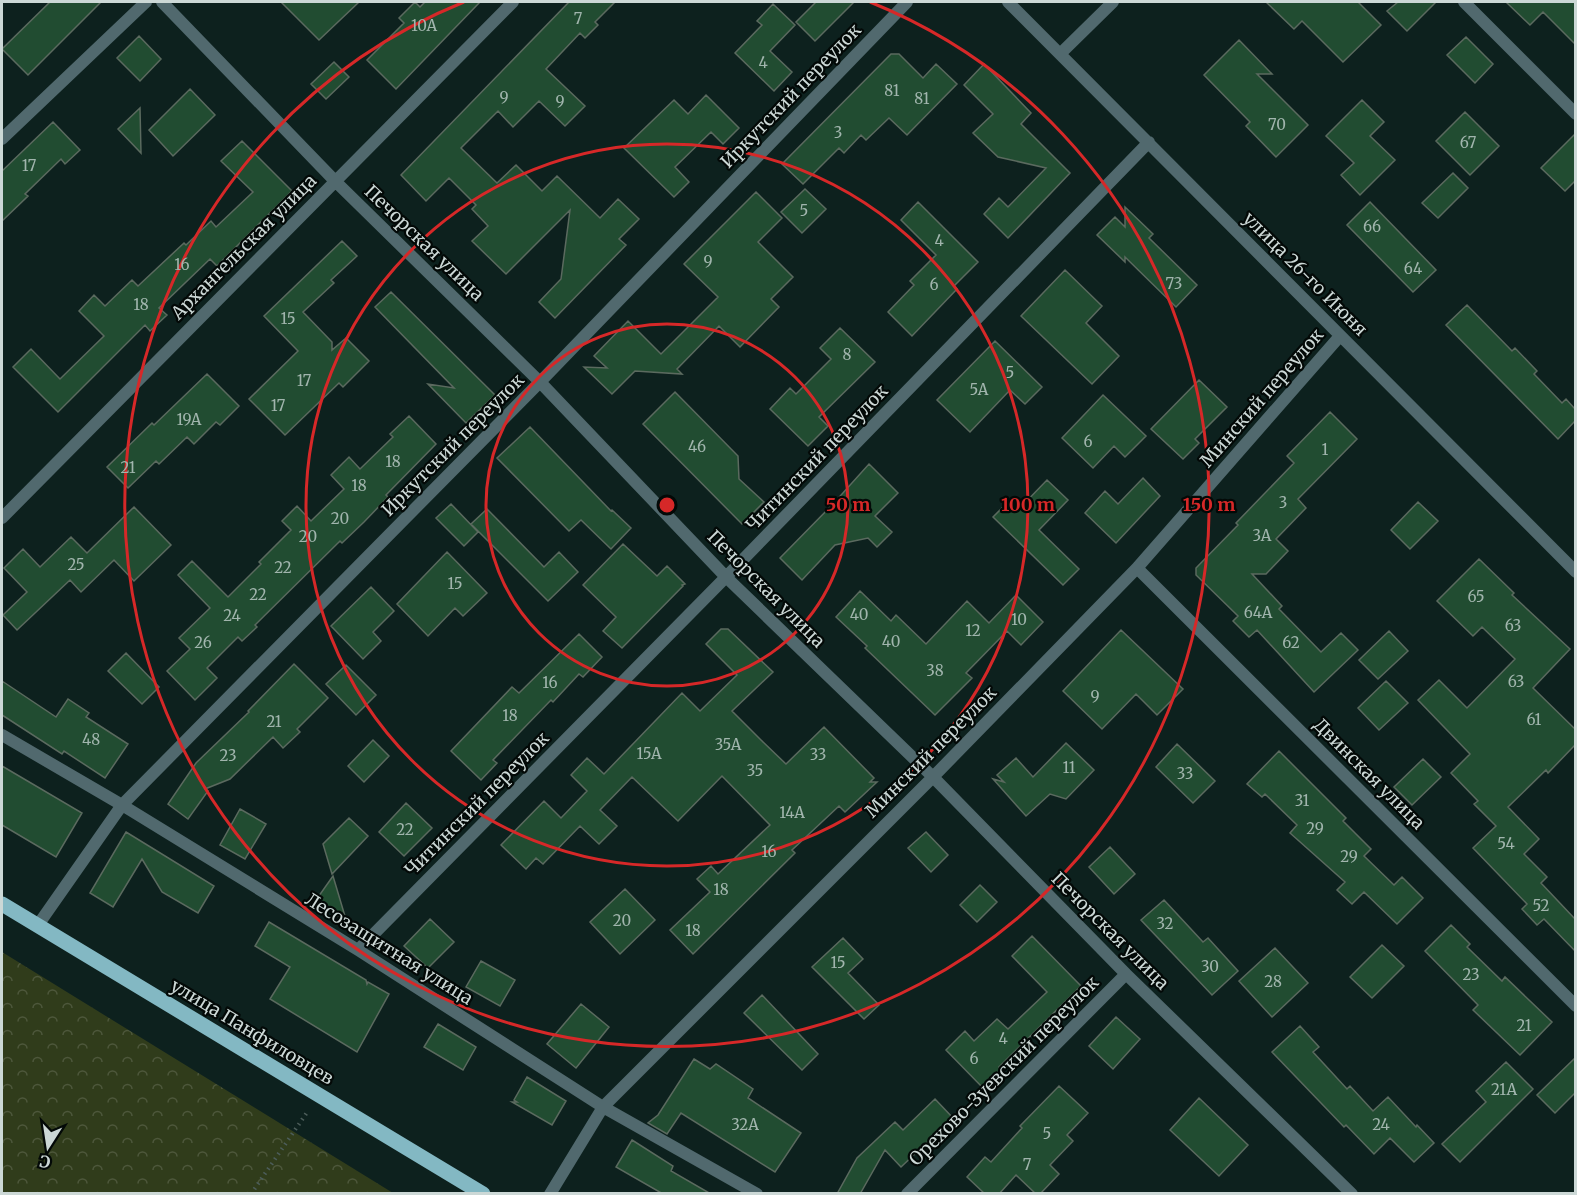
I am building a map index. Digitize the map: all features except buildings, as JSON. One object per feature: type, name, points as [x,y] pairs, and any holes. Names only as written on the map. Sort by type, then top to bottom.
[{"type":"main road","name":"улица Панфиловцев","points":[[2,904],[483,1194]]},
{"type":"street","points":[[2,139],[146,2]]},
{"type":"street","name":"Печорская улица","points":[[162,2],[335,181],[540,382],[726,577],[933,777],[1126,974],[1352,1194]]},
{"type":"street","name":"Архангельская улица","points":[[2,518],[513,2]]},
{"type":"street","name":"Иркутский переулок","points":[[38,926],[122,805],[540,382],[907,2]]},
{"type":"street","name":"улица 26-го Июня","points":[[1008,2],[1575,572]]},
{"type":"street","points":[[1060,54],[1113,2]]},
{"type":"street","points":[[1464,2],[1575,114]]},
{"type":"street","name":"Читинский переулок","points":[[358,950],[726,577],[1149,142]]},
{"type":"street","name":"Минский переулок","points":[[550,1194],[603,1107],[933,777],[1137,568],[1340,336]]},
{"type":"street","name":"Двинская улица","points":[[1137,568],[1575,1006]]},
{"type":"street","name":"Лесозащитная улица","points":[[2,735],[122,805],[358,950],[603,1107],[757,1194]]},
{"type":"street","name":"Орехово-Зуевский переулок","points":[[907,1194],[1126,974]]},
{"type":"path","points":[[250,1194],[319,1096]]},
{"type":"green space","points":[[2,952],[393,1193],[2,1193]]}]
